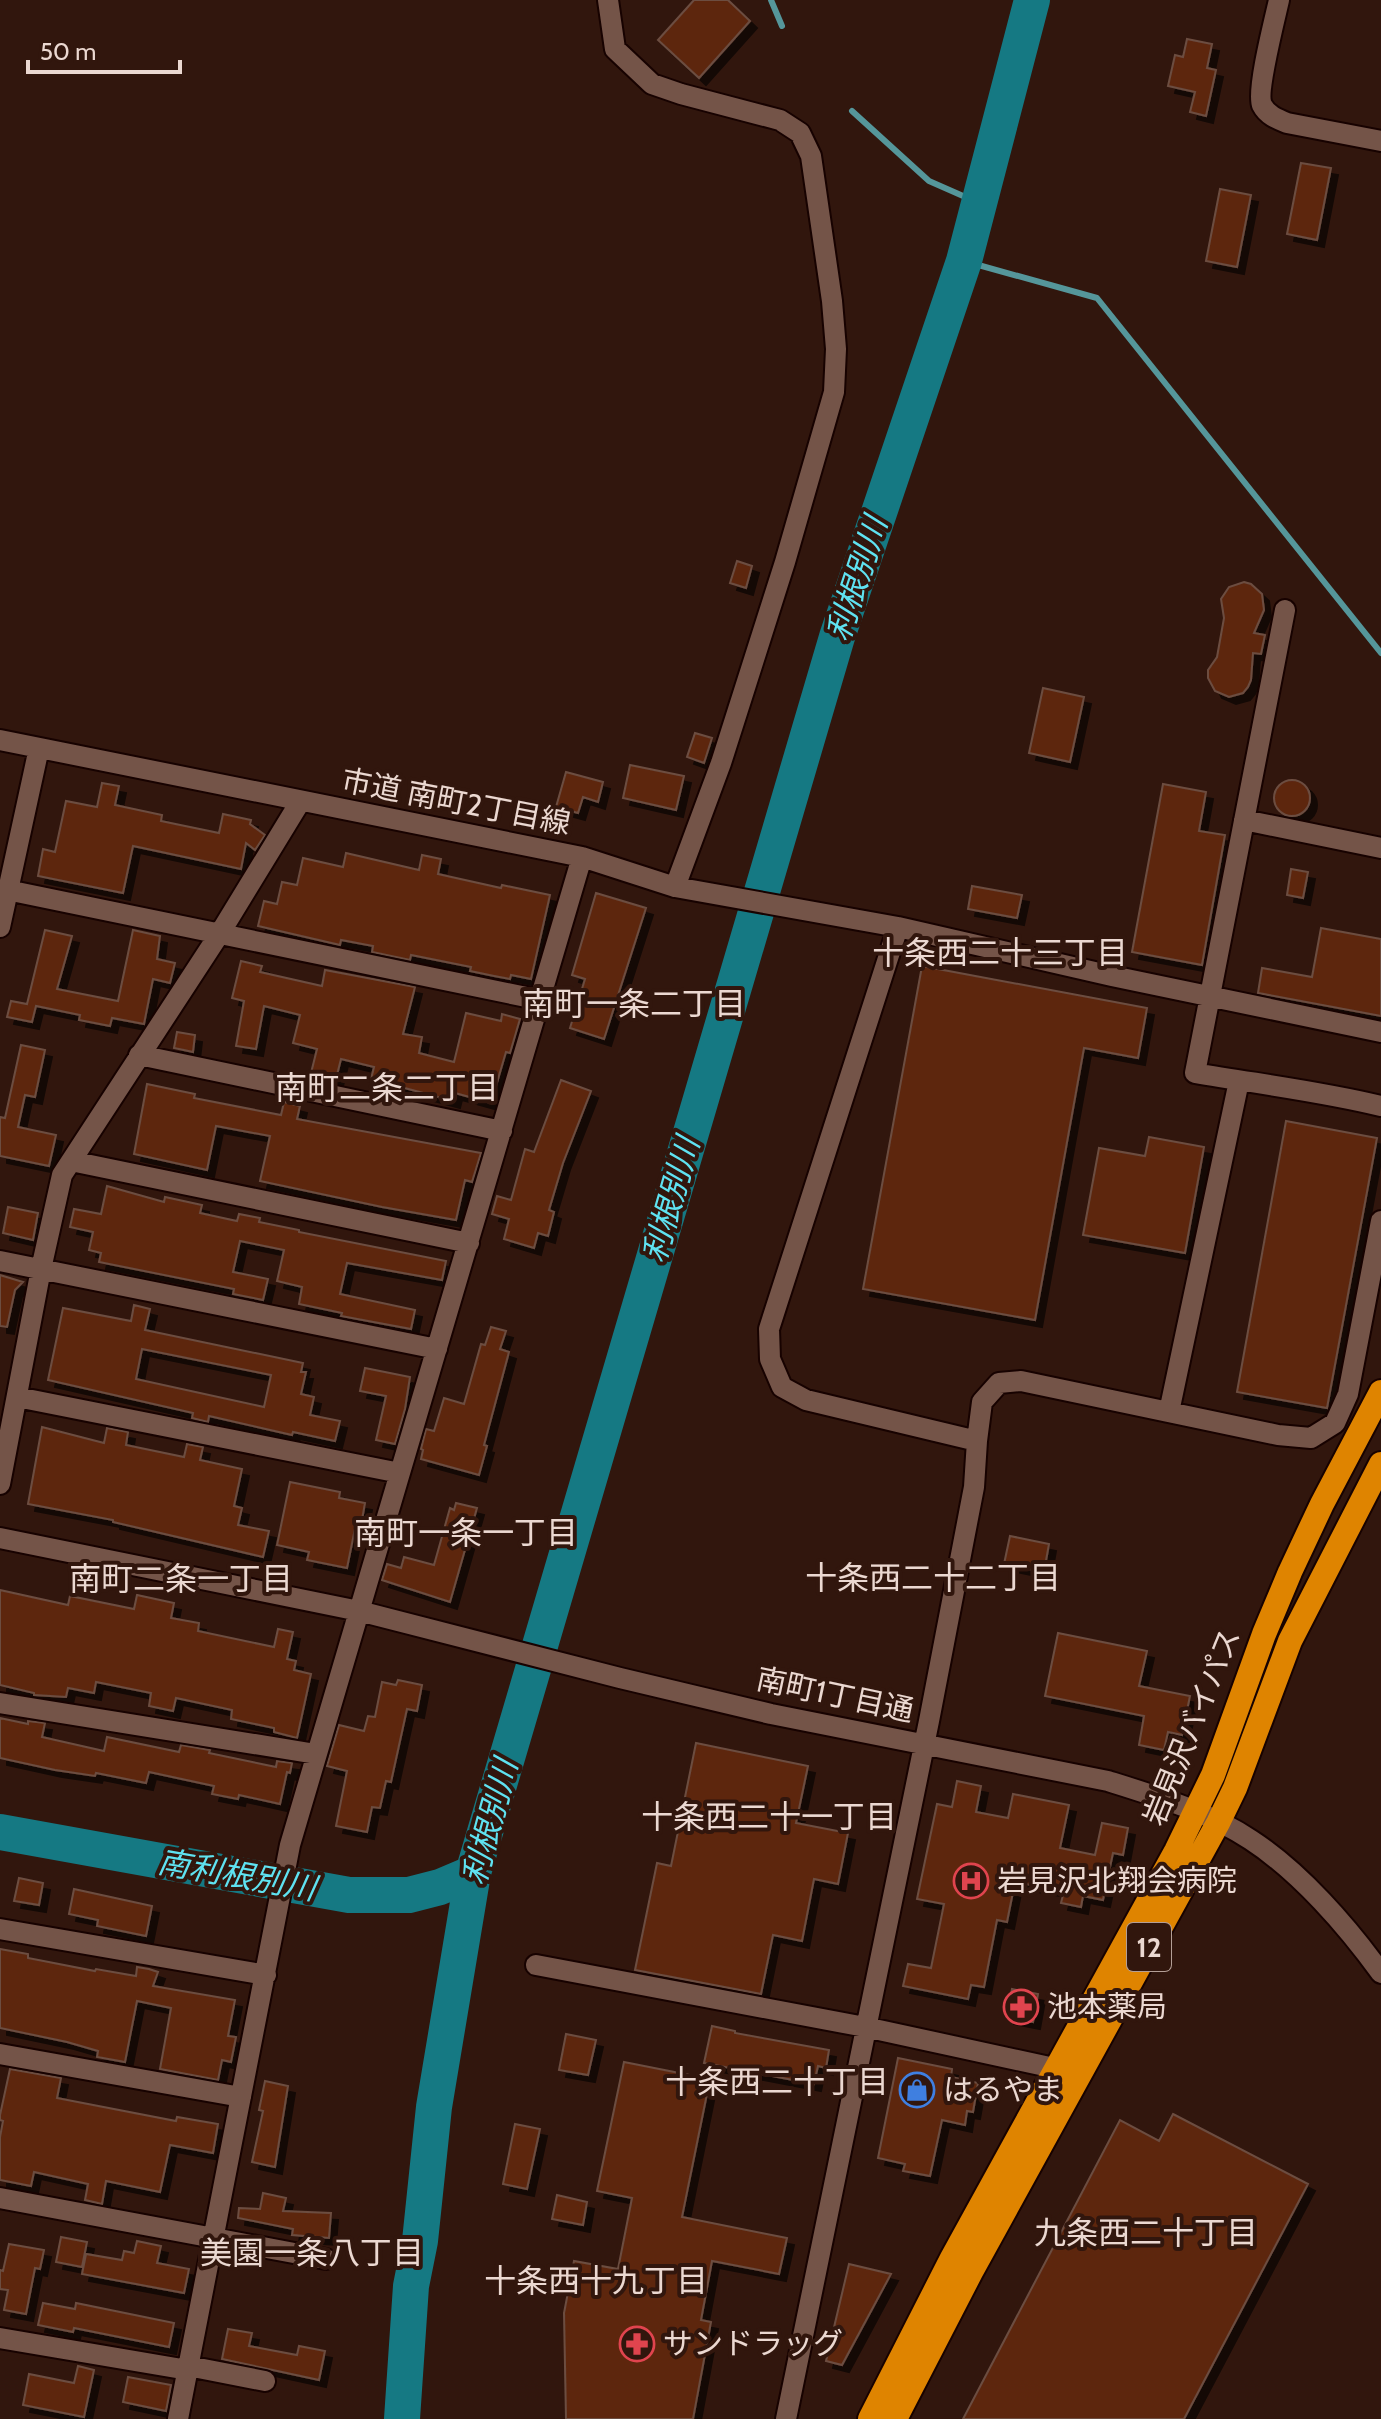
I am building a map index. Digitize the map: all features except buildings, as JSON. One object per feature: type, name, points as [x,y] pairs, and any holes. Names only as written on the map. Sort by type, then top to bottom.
[{"type":"highway","name":"岩見沢バイパス","points":[[895,2419],[971,2272],[1213,1775],[1290,1572],[1381,1392]]},
{"type":"highway","name":"岩見沢バイパス","points":[[870,2419],[952,2258],[1218,1823],[1235,1788],[1290,1641],[1381,1464]]},
{"type":"street","points":[[608,0],[615,49],[652,84],[780,120],[800,133],[811,156],[836,349],[834,392],[785,562],[682,889]]},
{"type":"street","points":[[1279,0],[1260,91],[1263,107],[1274,118],[1287,123],[1381,141]]},
{"type":"street","points":[[1285,610],[1195,1073],[1289,1090],[1327,1092],[1381,1106]]},
{"type":"street","name":"市道 南町2丁目線","points":[[0,740],[582,857],[682,889],[898,927],[1381,1032]]},
{"type":"street","points":[[0,927],[39,748]]},
{"type":"street","points":[[0,1484],[62,1175],[220,933],[300,802]]},
{"type":"street","points":[[1244,820],[1381,848]]},
{"type":"street","points":[[178,2419],[290,1845],[582,857]]},
{"type":"street","points":[[7,890],[541,1000]]},
{"type":"street","points":[[898,927],[769,1329],[770,1359],[782,1387],[806,1400],[977,1441]]},
{"type":"street","points":[[139,1055],[502,1131]]},
{"type":"street","points":[[1169,1412],[1239,1081]]},
{"type":"street","points":[[71,1161],[469,1243]]},
{"type":"street","points":[[786,2419],[974,1487],[982,1402],[999,1383],[1021,1381],[1278,1435],[1311,1438],[1335,1423],[1348,1394],[1381,1221]]},
{"type":"street","points":[[0,1261],[437,1349]]},
{"type":"street","points":[[17,1397],[400,1473]]},
{"type":"street","name":"南町1丁目通","points":[[0,1538],[359,1611],[771,1714],[1108,1781],[1159,1797],[1250,1839],[1327,1905],[1381,1973]]},
{"type":"street","points":[[0,1703],[316,1754]]},
{"type":"street","points":[[0,1929],[266,1975]]},
{"type":"street","points":[[536,1965],[865,2027],[1069,2071]]},
{"type":"street","points":[[0,2054],[241,2097]]},
{"type":"street","points":[[0,2198],[326,2259]]},
{"type":"street","points":[[0,2338],[265,2381]]},
{"type":"waterway","points":[[771,0],[782,26]]},
{"type":"waterway","name":"利根別川","points":[[402,2419],[411,2286],[420,2241],[434,2107],[473,1873],[837,637],[964,261],[1032,0]]},
{"type":"waterway","points":[[852,111],[929,181],[979,203]]},
{"type":"waterway","points":[[964,261],[1097,298],[1381,653]]},
{"type":"waterway","name":"南利根別川","points":[[0,1832],[349,1895],[409,1895],[440,1887],[473,1873]]},
{"type":"place","name":"岩見沢北翔会病院","points":[[971,1881]]},
{"type":"place","name":"池本薬局","points":[[1021,2007]]},
{"type":"place","name":"はるやま","points":[[917,2090]]},
{"type":"place","name":"サンドラッグ","points":[[637,2344]]},
{"type":"district","name":"十条西二十三丁目","points":[[1000,953]]},
{"type":"district","name":"南町一条二丁目","points":[[634,1004]]},
{"type":"district","name":"南町二条二丁目","points":[[387,1088]]},
{"type":"district","name":"南町一条一丁目","points":[[466,1533]]},
{"type":"district","name":"十条西二十二丁目","points":[[933,1578]]},
{"type":"district","name":"南町二条一丁目","points":[[181,1579]]},
{"type":"district","name":"十条西二十一丁目","points":[[769,1817]]},
{"type":"district","name":"十条西二十丁目","points":[[777,2082]]},
{"type":"district","name":"九条西二十丁目","points":[[1146,2233]]},
{"type":"district","name":"美園一条八丁目","points":[[312,2253]]},
{"type":"district","name":"十条西十九丁目","points":[[596,2281]]}]
